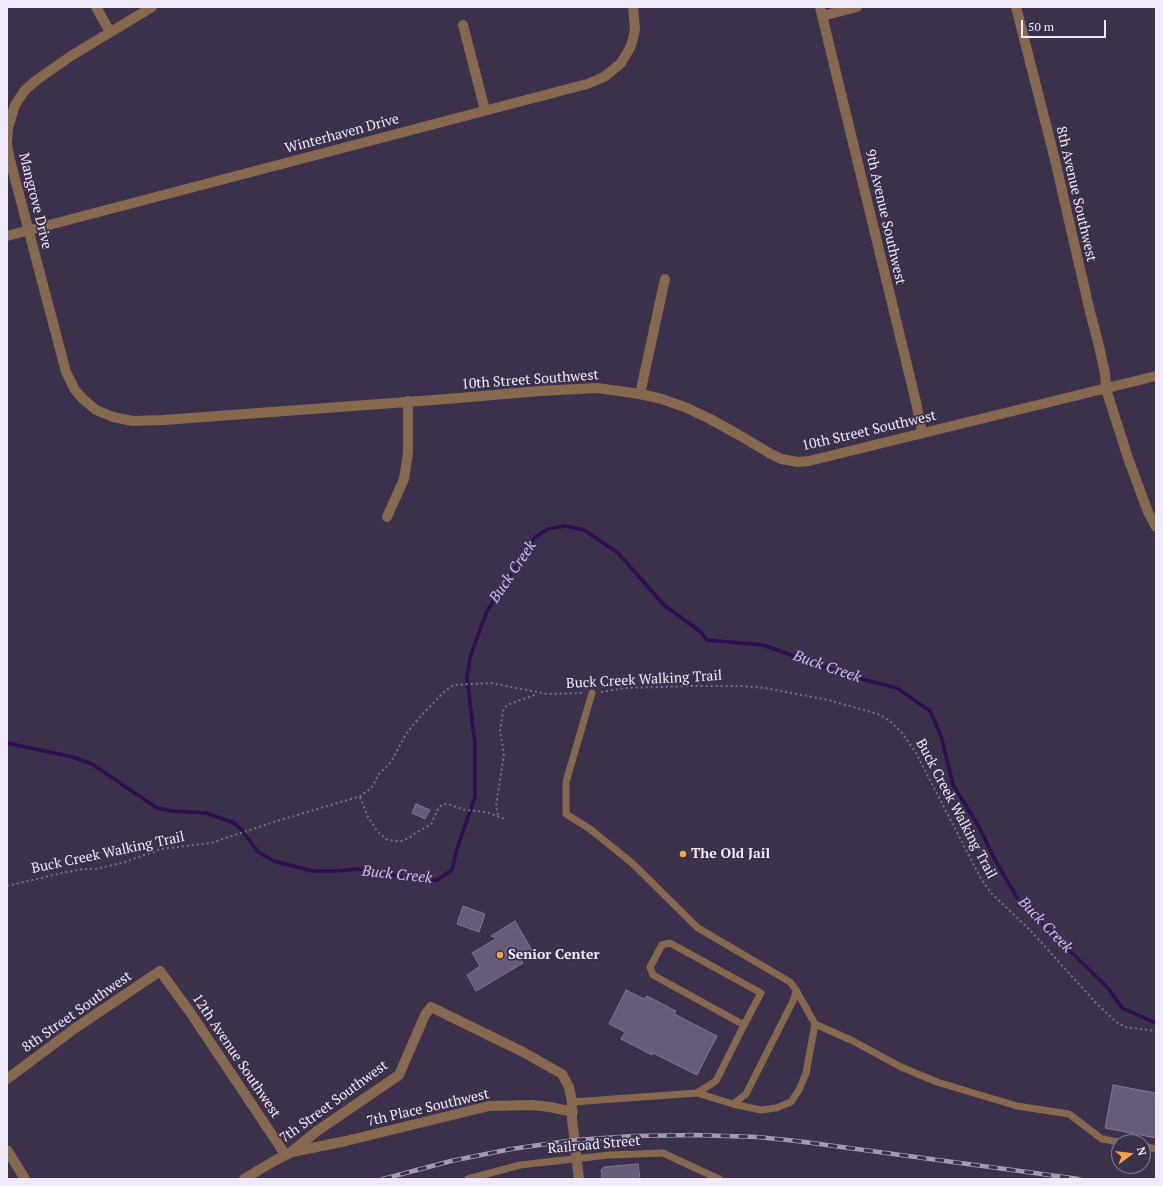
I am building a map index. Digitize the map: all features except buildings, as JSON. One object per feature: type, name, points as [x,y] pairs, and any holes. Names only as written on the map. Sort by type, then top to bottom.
[{"type":"street","points":[[96,7],[110,32]]},
{"type":"street","name":"Mangrove Drive","points":[[143,421],[119,419],[96,410],[75,390],[66,372],[59,351],[7,145],[11,114],[20,97],[38,79],[71,56],[152,7]]},
{"type":"street","name":"Winterhaven Drive","points":[[7,236],[587,84],[609,73],[621,62],[633,39],[635,29],[633,7]]},
{"type":"street","points":[[821,11],[857,7]]},
{"type":"street","name":"8th Avenue Southwest","points":[[1016,7],[1055,160],[1098,342],[1105,373],[1106,389],[1128,458],[1148,512],[1156,527]]},
{"type":"street","name":"9th Avenue Southwest","points":[[821,11],[916,402],[922,433]]},
{"type":"street","points":[[463,25],[486,110]]},
{"type":"street","points":[[640,394],[666,280]]},
{"type":"street","name":"10th Street Southwest","points":[[143,421],[576,388],[597,388],[640,394],[662,399],[710,418],[770,454],[789,461],[809,461],[1156,376]]},
{"type":"street","points":[[386,518],[404,479],[408,454],[408,401]]},
{"type":"street","name":"8th Street Southwest","points":[[7,1079],[74,1029],[160,971],[163,975]]},
{"type":"street","name":"12th Avenue Southwest","points":[[163,975],[288,1153]]},
{"type":"street","name":"7th Street Southwest","points":[[244,1179],[288,1153],[399,1074],[425,1015],[431,1007],[523,1052],[562,1074],[569,1087],[572,1102]]},
{"type":"street","points":[[572,1102],[579,1179]]},
{"type":"street","name":"7th Place Southwest","points":[[288,1153],[346,1141],[489,1106],[538,1106],[573,1112]]},
{"type":"street","points":[[7,1150],[25,1179]]},
{"type":"lane","points":[[592,693],[566,782],[566,814],[590,829],[632,863],[698,928],[790,982],[815,1024],[853,1041],[901,1067],[936,1082],[1017,1106],[1069,1114],[1102,1139],[1111,1141]]},
{"type":"lane","points":[[696,1093],[716,1081],[761,993],[670,943],[662,945],[650,967],[653,975],[744,1025]]},
{"type":"lane","points":[[733,1104],[746,1094],[794,999],[796,990]]},
{"type":"lane","points":[[572,1102],[696,1093],[733,1104],[761,1110],[776,1108],[791,1102],[799,1090],[806,1073],[815,1024]]},
{"type":"lane","name":"Railroad Street","points":[[468,1179],[520,1165],[577,1158],[663,1153],[719,1179]]},
{"type":"path","name":"Buck Creek Walking Trail","points":[[7,886],[62,873],[110,866],[161,849],[213,842],[360,796],[372,787],[379,774],[391,762],[406,734],[422,714],[445,690],[454,686],[491,683],[547,694],[592,693],[625,688],[690,686],[743,686],[765,688],[828,700],[878,714],[889,720],[902,733],[916,753],[980,877],[991,893],[1030,930],[1096,1004],[1116,1022],[1126,1027],[1156,1031]]},
{"type":"path","points":[[498,815],[496,806],[504,754],[500,731],[503,711],[507,705],[537,693]]},
{"type":"path","points":[[360,796],[368,817],[377,831],[386,839],[394,841],[401,841],[409,838],[431,824],[439,807],[444,804],[465,810],[486,812],[498,815],[505,819]]},
{"type":"waterway","name":"Buck Creek","points":[[7,743],[73,757],[92,764],[157,808],[172,811],[206,813],[234,823],[241,829],[258,852],[274,861],[313,871],[358,869],[374,870],[404,878],[427,881],[437,880],[452,870],[457,849],[475,797],[475,745],[467,678],[470,657],[487,611],[534,538],[548,529],[565,526],[584,530],[618,553],[664,605],[701,632],[707,640],[763,645],[853,677],[897,688],[930,711],[941,736],[953,785],[978,825],[994,858],[1019,901],[1108,988],[1122,1008],[1156,1023]]},
{"type":"railway","points":[[383,1179],[451,1161],[511,1149],[575,1140],[634,1136],[695,1135],[757,1137],[797,1141],[1079,1179]]},
{"type":"place","name":"The Old Jail","points":[[683,854]]},
{"type":"place","name":"Senior Center","points":[[500,955]]}]
